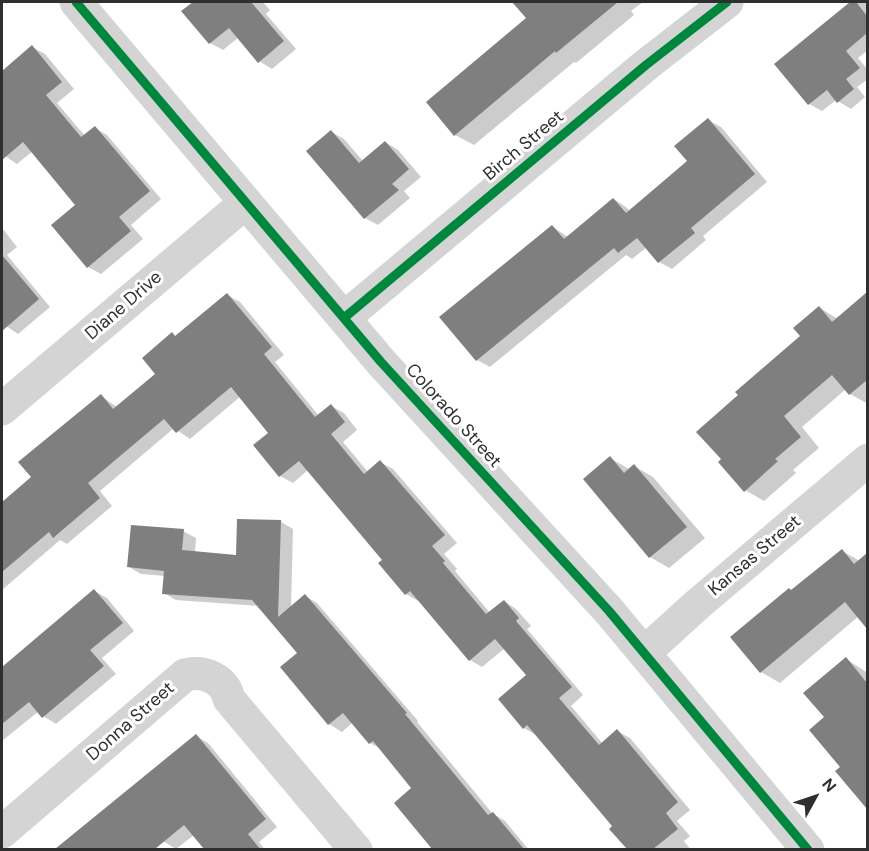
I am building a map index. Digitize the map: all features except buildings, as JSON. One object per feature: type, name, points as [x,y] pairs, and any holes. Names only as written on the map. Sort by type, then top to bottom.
[{"type":"street","name":"Colorado Street","points":[[79,2],[381,362],[601,603],[808,849]]},
{"type":"street","name":"Birch Street","points":[[344,318],[646,65],[726,2]]},
{"type":"street","name":"Diane Drive","points":[[2,409],[245,202]]},
{"type":"street","name":"Kansas Street","points":[[644,653],[707,596],[867,460]]},
{"type":"street","name":"Donna Street","points":[[2,832],[185,675],[198,672],[215,679],[227,691],[230,699],[356,849]]},
{"type":"cycle path","points":[[76,2],[381,362],[609,611],[808,850]]},
{"type":"cycle path","points":[[344,318],[646,65],[727,2]]}]
